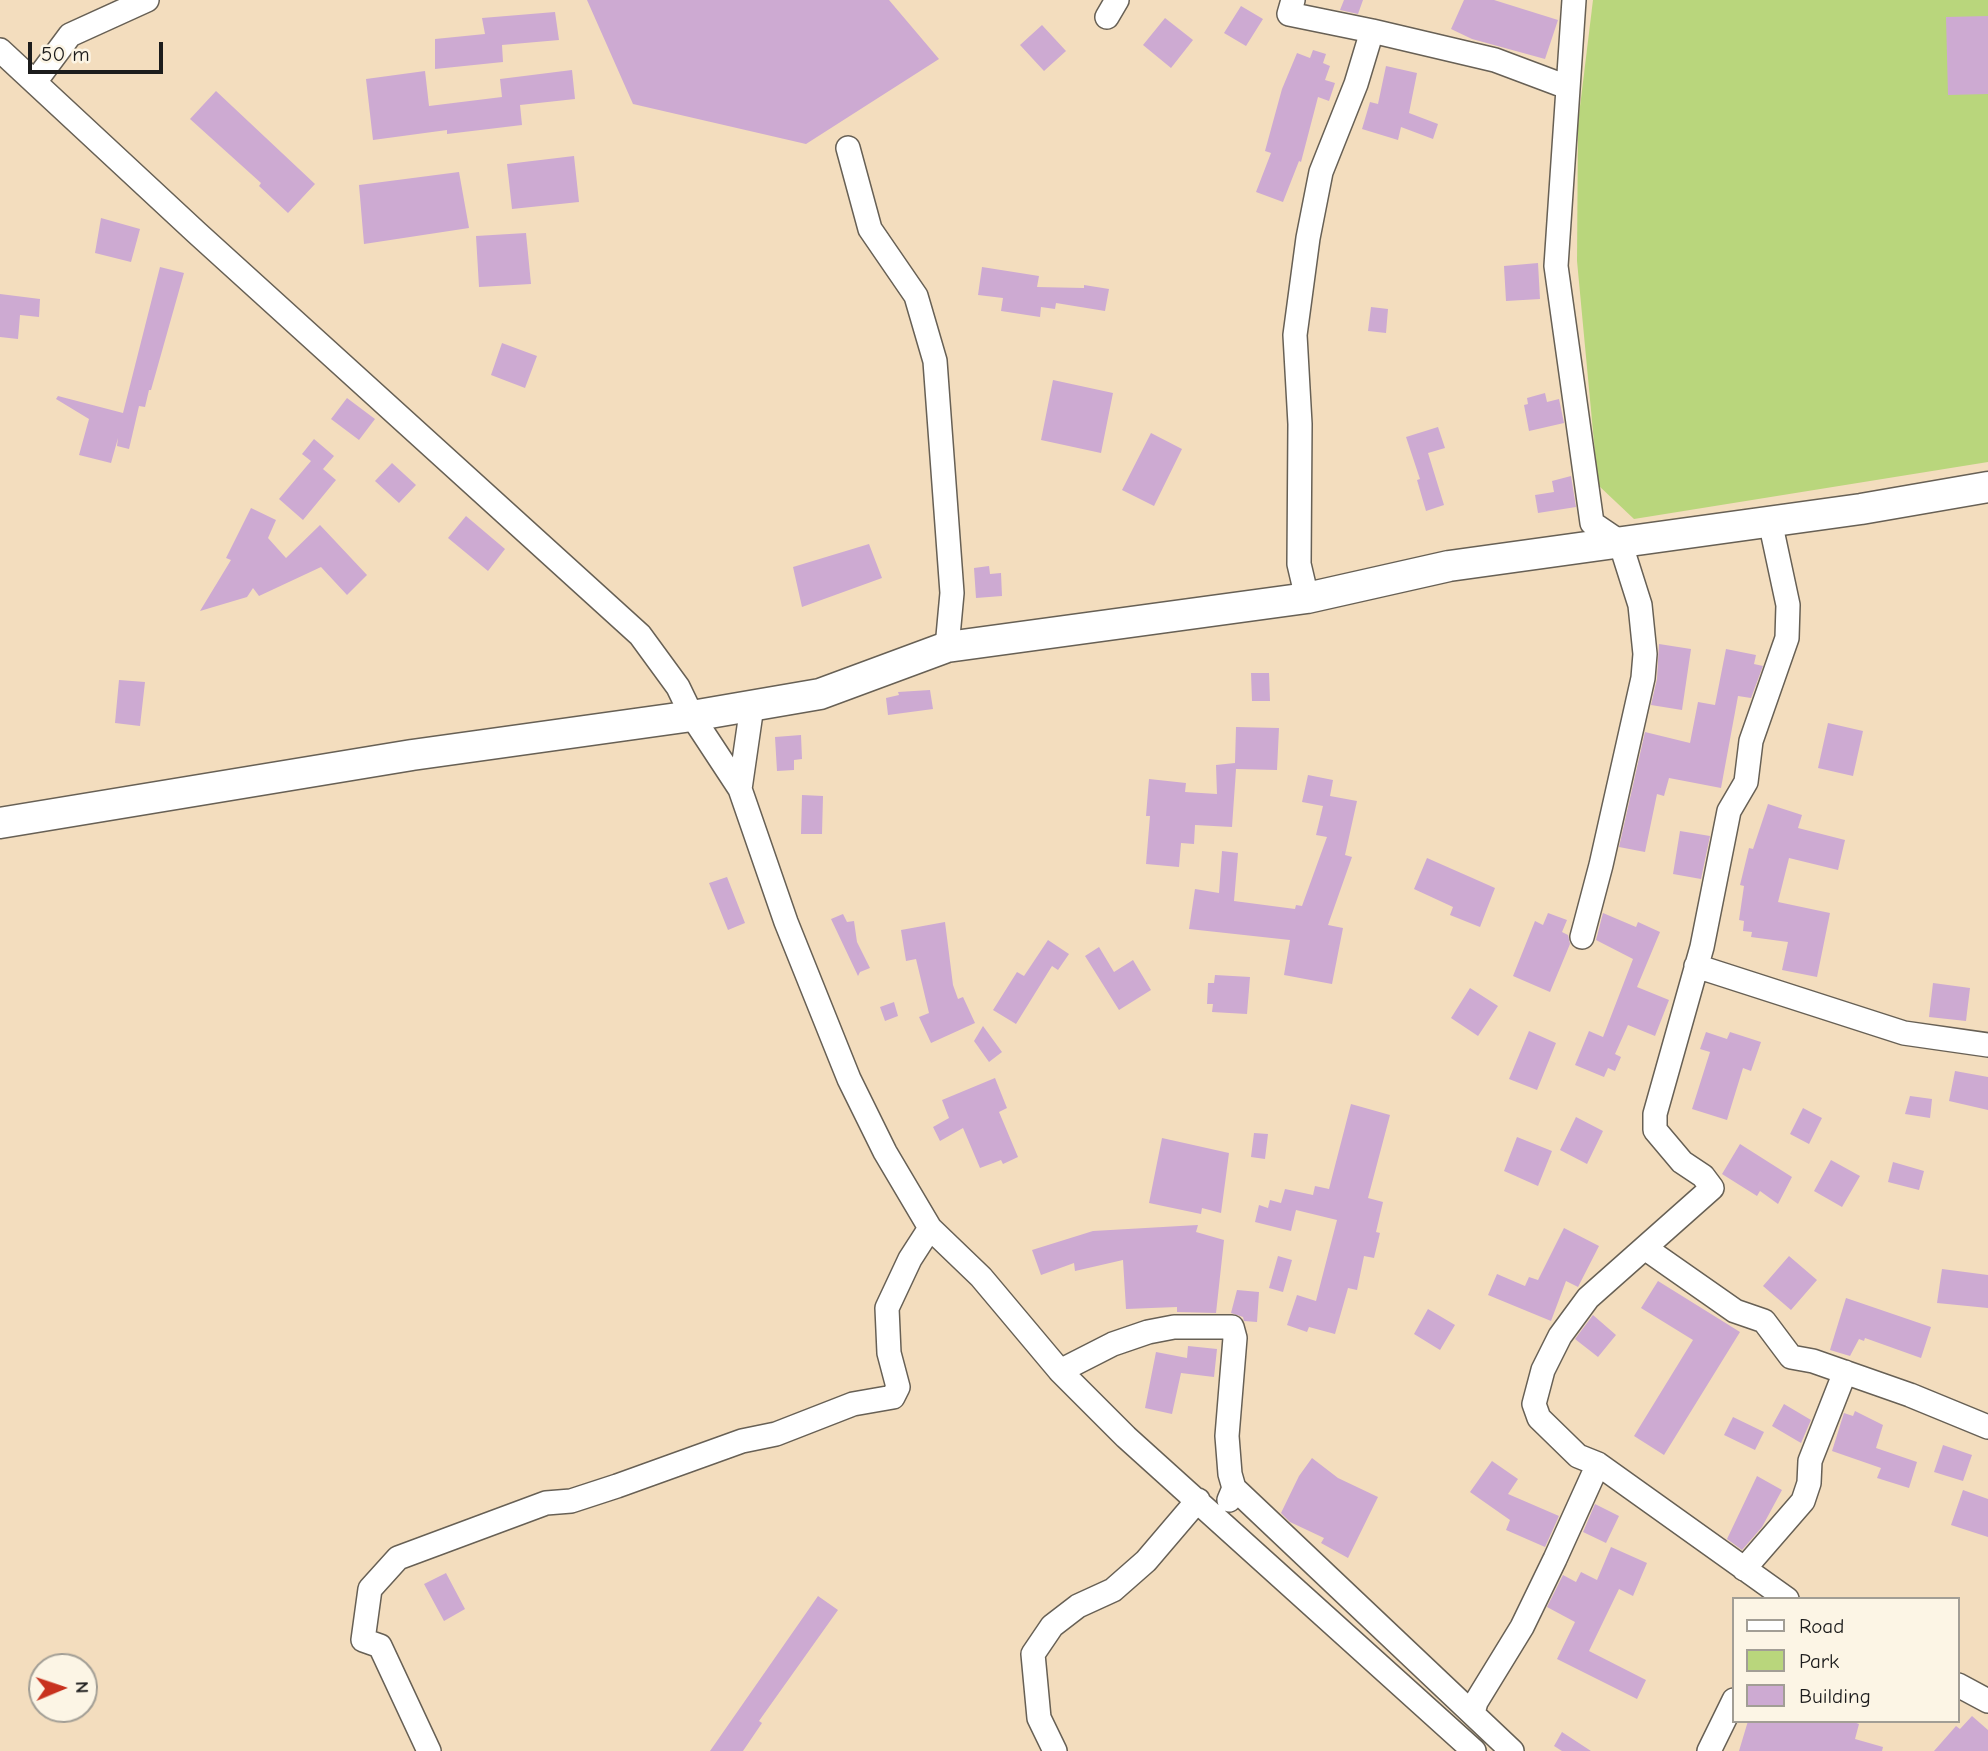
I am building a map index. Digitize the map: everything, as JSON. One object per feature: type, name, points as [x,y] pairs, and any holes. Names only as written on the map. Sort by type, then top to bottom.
[{"type":"main road","points":[[0,823],[412,755],[692,716],[820,694],[947,647],[1307,598],[1449,566],[1770,522],[1988,487]]},
{"type":"street","points":[[35,82],[70,35],[147,0]]},
{"type":"street","points":[[1293,0],[1289,14],[1495,60],[1567,87]]},
{"type":"street","points":[[1574,0],[1556,265],[1592,523],[1620,542],[1640,605],[1645,654],[1609,830],[1582,937]]},
{"type":"street","points":[[1307,598],[1299,564],[1300,424],[1295,335],[1308,238],[1321,172],[1338,124],[1356,85],[1372,31]]},
{"type":"street","points":[[0,50],[197,233],[607,602],[659,658],[692,716],[740,789],[786,922],[849,1079],[885,1152],[930,1228],[981,1277],[1060,1371],[1126,1437],[1474,1751]]},
{"type":"street","points":[[848,148],[870,229],[916,296],[935,361],[953,593],[947,647]]},
{"type":"street","points":[[1770,522],[1788,605],[1787,638],[1751,741],[1746,782],[1729,811],[1696,966],[1658,1093],[1655,1130],[1682,1162],[1703,1176],[1712,1188],[1588,1298],[1560,1336],[1544,1370],[1534,1404],[1545,1424],[1578,1456],[1598,1464],[1783,1597]]},
{"type":"street","points":[[740,789],[752,706]]},
{"type":"street","points":[[1696,966],[1904,1033],[1988,1045]]},
{"type":"street","points":[[429,1751],[380,1646],[363,1640],[370,1589],[398,1558],[546,1503],[571,1501],[853,1404],[893,1397],[898,1387],[889,1353],[887,1308],[910,1259],[930,1228]]},
{"type":"street","points":[[1644,1248],[1735,1311],[1764,1321],[1791,1357],[1845,1372],[1966,1416],[1988,1427]]},
{"type":"street","points":[[1060,1371],[1113,1344],[1148,1332],[1174,1327],[1232,1327],[1235,1338],[1227,1436],[1234,1488],[1512,1751]]},
{"type":"street","points":[[1744,1569],[1803,1501],[1809,1483],[1810,1461],[1845,1372]]},
{"type":"street","points":[[1474,1713],[1476,1702],[1522,1627],[1598,1464]]},
{"type":"street","points":[[1220,1522],[1234,1488]]},
{"type":"street","points":[[1055,1751],[1039,1718],[1033,1654],[1052,1626],[1078,1606],[1113,1590],[1146,1561],[1198,1500]]},
{"type":"street","points":[[1960,1686],[1988,1701]]},
{"type":"street","points":[[1709,1751],[1732,1704]]},
{"type":"green space","points":[[1593,0],[1988,0],[1988,462],[1634,519],[1598,485],[1577,261],[1578,123]]},
{"type":"building","points":[[587,0],[889,0],[939,59],[806,144],[633,104]]},
{"type":"building","points":[[1344,0],[1363,0],[1358,14],[1340,10]]},
{"type":"building","points":[[1464,0],[1494,0],[1558,20],[1545,59],[1472,39],[1451,29]]},
{"type":"building","points":[[1241,6],[1263,19],[1246,46],[1224,33]]},
{"type":"building","points":[[555,12],[559,40],[502,45],[503,62],[435,69],[435,39],[485,34],[482,18]]},
{"type":"building","points":[[1988,16],[1988,94],[1948,95],[1946,17]]},
{"type":"building","points":[[1165,18],[1193,40],[1171,68],[1143,45]]},
{"type":"building","points":[[1042,25],[1066,51],[1044,71],[1020,45]]},
{"type":"building","points":[[1313,50],[1326,54],[1323,63],[1330,66],[1325,80],[1335,83],[1329,101],[1318,97],[1301,162],[1299,161],[1283,202],[1256,192],[1271,153],[1265,151],[1282,89],[1297,53],[1310,58]]},
{"type":"building","points":[[1386,66],[1417,73],[1409,113],[1438,124],[1433,139],[1401,127],[1398,140],[1362,129],[1370,102],[1378,104]]},
{"type":"building","points":[[572,70],[575,99],[520,105],[522,125],[447,134],[447,130],[373,140],[366,79],[425,71],[429,106],[502,97],[500,79]]},
{"type":"building","points":[[216,91],[315,184],[288,213],[259,186],[261,183],[190,119]]},
{"type":"building","points":[[574,156],[579,202],[512,209],[507,164]]},
{"type":"building","points":[[459,172],[469,228],[364,244],[359,185]]},
{"type":"building","points":[[101,218],[140,229],[131,262],[95,253]]},
{"type":"building","points":[[526,233],[531,284],[479,287],[476,236]]},
{"type":"building","points":[[1538,263],[1540,299],[1506,301],[1504,266]]},
{"type":"building","points":[[160,267],[184,273],[151,390],[145,407],[139,406],[129,449],[117,446],[118,438],[111,463],[79,455],[89,419],[56,399],[58,396],[123,413]]},
{"type":"building","points":[[982,267],[1039,276],[1037,287],[1084,288],[1084,285],[1109,289],[1105,311],[1056,303],[1055,309],[1041,307],[1040,317],[1001,311],[1003,298],[978,295]]},
{"type":"building","points":[[0,294],[40,299],[39,317],[20,315],[18,339],[0,337]]},
{"type":"building","points":[[1371,307],[1388,309],[1386,333],[1368,331]]},
{"type":"building","points":[[502,343],[537,356],[525,388],[491,375]]},
{"type":"building","points":[[1053,380],[1113,393],[1101,453],[1041,440]]},
{"type":"building","points":[[1545,393],[1547,402],[1559,399],[1564,423],[1529,431],[1524,405],[1528,404],[1527,398]]},
{"type":"building","points":[[347,398],[375,419],[359,440],[331,419]]},
{"type":"building","points":[[1438,427],[1445,448],[1428,453],[1444,505],[1426,511],[1417,480],[1420,479],[1406,437]]},
{"type":"building","points":[[1151,433],[1182,449],[1154,506],[1122,490]]},
{"type":"building","points":[[314,439],[334,456],[323,469],[336,480],[303,520],[279,499],[311,461],[302,454]]},
{"type":"building","points":[[392,463],[416,485],[399,503],[375,481]]},
{"type":"building","points":[[1571,476],[1576,507],[1538,513],[1535,495],[1554,492],[1552,481]]},
{"type":"building","points":[[251,508],[276,520],[268,538],[286,558],[320,525],[367,575],[347,595],[321,567],[259,596],[253,588],[247,597],[200,611],[231,560],[226,558]]},
{"type":"building","points":[[466,516],[505,549],[488,571],[448,538]]},
{"type":"building","points":[[869,544],[882,578],[802,607],[793,567]]},
{"type":"building","points":[[989,566],[990,574],[1001,573],[1002,596],[976,598],[974,568]]},
{"type":"building","points":[[1659,644],[1691,649],[1682,710],[1651,705],[1657,679]]},
{"type":"building","points":[[1726,649],[1756,655],[1754,664],[1763,666],[1751,698],[1738,696],[1721,788],[1669,778],[1664,796],[1657,794],[1645,852],[1619,847],[1645,732],[1690,743],[1698,702],[1715,705]]},
{"type":"building","points":[[1251,673],[1269,673],[1270,701],[1252,701]]},
{"type":"building","points":[[119,680],[145,682],[140,726],[115,723]]},
{"type":"building","points":[[930,690],[933,709],[888,715],[886,698],[899,695],[898,692]]},
{"type":"building","points":[[1828,723],[1863,731],[1853,776],[1818,768]]},
{"type":"building","points":[[1236,727],[1279,728],[1277,770],[1236,769],[1232,827],[1195,825],[1194,844],[1181,843],[1179,867],[1146,864],[1150,816],[1146,816],[1149,779],[1186,783],[1185,792],[1217,794],[1216,765],[1235,763]]},
{"type":"building","points":[[801,735],[802,759],[794,760],[794,770],[777,771],[775,737]]},
{"type":"building","points":[[1308,775],[1333,780],[1330,796],[1357,801],[1345,855],[1352,857],[1328,925],[1343,928],[1332,984],[1284,975],[1290,940],[1189,929],[1195,889],[1219,893],[1222,851],[1238,853],[1234,901],[1295,909],[1296,905],[1302,906],[1327,837],[1316,835],[1323,806],[1302,802]]},
{"type":"building","points":[[802,795],[823,796],[822,834],[801,834]]},
{"type":"building","points":[[1768,804],[1802,815],[1798,828],[1845,840],[1838,870],[1789,858],[1778,902],[1830,913],[1817,977],[1782,970],[1788,942],[1751,937],[1752,932],[1743,931],[1744,921],[1739,920],[1744,886],[1740,885],[1749,848],[1753,849]]},
{"type":"building","points":[[1680,831],[1710,836],[1701,879],[1673,874]]},
{"type":"building","points":[[1427,858],[1495,888],[1480,927],[1450,915],[1453,907],[1414,889]]},
{"type":"building","points":[[727,877],[745,923],[728,930],[709,883]]},
{"type":"building","points":[[1548,913],[1567,920],[1562,932],[1568,935],[1570,944],[1550,992],[1513,976],[1535,921],[1543,925]]},
{"type":"building","points":[[1603,913],[1636,927],[1638,922],[1660,932],[1637,987],[1669,1000],[1655,1036],[1628,1025],[1615,1054],[1621,1057],[1615,1071],[1608,1068],[1604,1077],[1575,1065],[1589,1031],[1603,1037],[1633,959],[1596,940]]},
{"type":"building","points":[[843,914],[847,922],[854,921],[857,942],[870,968],[860,972],[858,976],[831,919]]},
{"type":"building","points":[[945,922],[953,985],[958,999],[963,997],[975,1023],[931,1043],[919,1017],[929,1013],[916,959],[906,961],[901,930]]},
{"type":"building","points":[[1048,940],[1069,954],[1058,970],[1052,966],[1016,1024],[993,1010],[1017,972],[1024,976]]},
{"type":"building","points":[[1099,947],[1114,972],[1133,960],[1151,990],[1119,1010],[1085,956]]},
{"type":"building","points":[[1215,975],[1250,977],[1247,1014],[1212,1012],[1213,1004],[1207,1004],[1208,983],[1214,983]]},
{"type":"building","points":[[1933,983],[1970,988],[1966,1021],[1929,1017]]},
{"type":"building","points":[[1470,988],[1498,1006],[1478,1036],[1451,1018]]},
{"type":"building","points":[[894,1002],[898,1016],[885,1021],[880,1007]]},
{"type":"building","points":[[983,1026],[1002,1052],[989,1062],[974,1041]]},
{"type":"building","points":[[1529,1031],[1556,1043],[1537,1090],[1509,1079]]},
{"type":"building","points":[[1706,1032],[1727,1039],[1730,1032],[1761,1042],[1751,1071],[1743,1068],[1727,1120],[1692,1109],[1710,1052],[1700,1049]]},
{"type":"building","points":[[1955,1071],[1988,1077],[1988,1110],[1949,1101]]},
{"type":"building","points":[[995,1078],[1007,1108],[999,1112],[1018,1157],[1003,1164],[1001,1160],[980,1168],[963,1128],[940,1141],[933,1127],[949,1118],[942,1100]]},
{"type":"building","points":[[1910,1096],[1932,1099],[1930,1118],[1905,1114]]},
{"type":"building","points":[[1351,1104],[1390,1115],[1368,1198],[1383,1202],[1376,1232],[1380,1233],[1374,1258],[1364,1256],[1357,1290],[1348,1288],[1335,1334],[1309,1327],[1307,1332],[1287,1325],[1297,1295],[1316,1301],[1337,1220],[1296,1210],[1291,1231],[1255,1222],[1259,1205],[1268,1208],[1270,1200],[1281,1203],[1285,1189],[1313,1195],[1315,1186],[1329,1189]]},
{"type":"building","points":[[1803,1108],[1822,1118],[1809,1144],[1790,1134]]},
{"type":"building","points":[[1576,1117],[1603,1131],[1587,1164],[1560,1150]]},
{"type":"building","points":[[1254,1133],[1268,1134],[1265,1159],[1251,1157]]},
{"type":"building","points":[[1517,1137],[1552,1151],[1538,1186],[1504,1171]]},
{"type":"building","points":[[1162,1138],[1229,1153],[1221,1213],[1202,1208],[1201,1214],[1149,1203]]},
{"type":"building","points":[[1740,1144],[1792,1177],[1778,1204],[1760,1191],[1757,1196],[1722,1174]]},
{"type":"building","points":[[1831,1160],[1860,1176],[1842,1207],[1814,1191]]},
{"type":"building","points":[[1893,1162],[1924,1171],[1919,1190],[1888,1182]]},
{"type":"building","points":[[1198,1225],[1196,1232],[1224,1240],[1216,1313],[1177,1312],[1177,1307],[1126,1309],[1123,1260],[1075,1271],[1074,1263],[1041,1275],[1032,1250],[1093,1231]]},
{"type":"building","points":[[1564,1228],[1599,1246],[1578,1287],[1566,1281],[1551,1321],[1488,1295],[1497,1274],[1525,1286],[1529,1277],[1538,1280]]},
{"type":"building","points":[[1278,1256],[1292,1260],[1283,1292],[1269,1288]]},
{"type":"building","points":[[1789,1256],[1817,1280],[1791,1310],[1763,1286]]},
{"type":"building","points":[[1942,1269],[1988,1275],[1988,1308],[1937,1303]]},
{"type":"building","points":[[1658,1281],[1740,1332],[1664,1455],[1634,1436],[1693,1340],[1641,1308]]},
{"type":"building","points":[[1237,1290],[1259,1292],[1257,1322],[1244,1321],[1243,1317],[1231,1313]]},
{"type":"building","points":[[1846,1298],[1931,1327],[1921,1358],[1865,1338],[1864,1341],[1859,1339],[1850,1356],[1830,1350]]},
{"type":"building","points":[[1428,1309],[1455,1325],[1440,1350],[1414,1334]]},
{"type":"building","points":[[1593,1315],[1616,1335],[1598,1357],[1575,1339]]},
{"type":"building","points":[[1188,1346],[1217,1349],[1214,1377],[1181,1373],[1172,1414],[1145,1408],[1156,1352],[1187,1358]]},
{"type":"building","points":[[1784,1404],[1811,1420],[1801,1443],[1772,1426]]},
{"type":"building","points":[[1855,1411],[1883,1425],[1876,1448],[1917,1462],[1909,1488],[1877,1478],[1881,1468],[1832,1451],[1844,1413],[1853,1416]]},
{"type":"building","points":[[1733,1417],[1764,1432],[1755,1450],[1724,1435]]},
{"type":"building","points":[[1943,1445],[1972,1455],[1963,1481],[1934,1472]]},
{"type":"building","points":[[1312,1458],[1338,1478],[1378,1497],[1348,1558],[1321,1543],[1324,1538],[1290,1522],[1281,1513],[1299,1476]]},
{"type":"building","points":[[1492,1461],[1518,1479],[1508,1494],[1559,1516],[1545,1547],[1506,1530],[1510,1520],[1470,1492]]},
{"type":"building","points":[[1757,1476],[1782,1490],[1762,1527],[1742,1550],[1727,1539]]},
{"type":"building","points":[[1963,1490],[1988,1499],[1988,1537],[1951,1525]]},
{"type":"building","points":[[1595,1504],[1619,1516],[1606,1543],[1583,1532]]},
{"type":"building","points":[[1611,1547],[1647,1563],[1633,1596],[1619,1589],[1589,1651],[1646,1680],[1637,1699],[1557,1659],[1575,1622],[1547,1607],[1563,1575],[1576,1582],[1581,1572],[1597,1580]]},
{"type":"building","points":[[446,1573],[465,1609],[444,1621],[424,1584]]},
{"type":"building","points":[[818,1596],[838,1610],[759,1721],[762,1723],[743,1751],[710,1751]]},
{"type":"building","points":[[1972,1716],[1988,1730],[1988,1751],[1934,1751],[1956,1726],[1960,1729]]},
{"type":"building","points":[[1747,1723],[1856,1723],[1859,1724],[1855,1739],[1883,1747],[1882,1751],[1739,1751]]},
{"type":"building","points":[[1562,1732],[1591,1751],[1562,1751],[1554,1746]]}]
